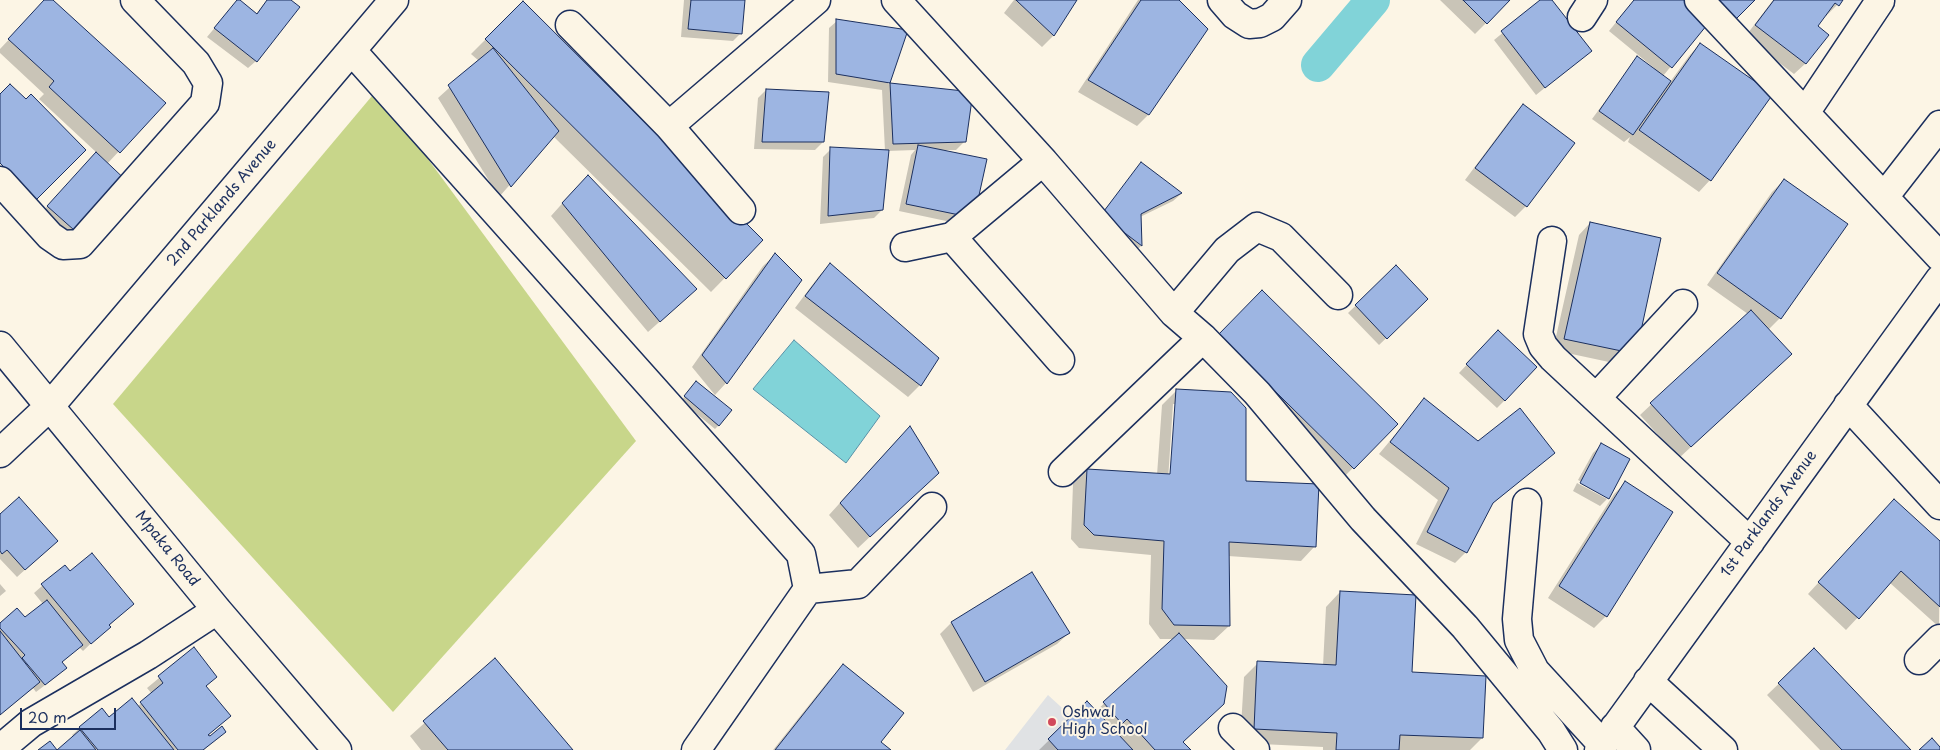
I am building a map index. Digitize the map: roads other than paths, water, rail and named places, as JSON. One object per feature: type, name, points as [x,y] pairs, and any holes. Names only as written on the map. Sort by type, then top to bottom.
[{"type":"street","points":[[0,181],[50,236],[63,245],[80,244],[205,104],[208,83],[196,64],[135,0]]},
{"type":"street","name":"2nd Parklands Avenue","points":[[0,453],[50,406],[394,0]]},
{"type":"street","points":[[669,126],[816,0]]},
{"type":"street","points":[[896,0],[1043,161],[1174,313],[1203,338],[1258,393],[1363,519],[1465,627],[1542,719],[1563,750]]},
{"type":"street","points":[[1222,0],[1235,15],[1249,24],[1260,23],[1272,17],[1287,0]]},
{"type":"street","points":[[1699,0],[1940,257]]},
{"type":"street","points":[[1805,113],[1880,1]]},
{"type":"street","points":[[570,25],[669,126],[742,210]]},
{"type":"street","points":[[352,51],[801,554],[808,589],[696,750]]},
{"type":"street","points":[[1884,197],[1940,125]]},
{"type":"street","points":[[904,247],[952,237],[1043,161]]},
{"type":"street","points":[[1174,313],[1227,250],[1257,227],[1280,238],[1338,295]]},
{"type":"street","points":[[952,237],[1060,360]]},
{"type":"street","points":[[1552,241],[1538,334],[1543,346],[1553,358],[1750,542]]},
{"type":"street","name":"1st Parklands Avenue","points":[[1605,741],[1940,279]]},
{"type":"street","points":[[1596,398],[1683,304]]},
{"type":"street","points":[[1063,472],[1203,338]]},
{"type":"street","name":"Mpaka Road","points":[[0,346],[217,610],[337,750]]},
{"type":"street","points":[[1848,405],[1940,506]]},
{"type":"street","points":[[1526,504],[1517,619],[1519,640],[1535,671],[1605,741],[1636,750]]},
{"type":"street","points":[[808,589],[858,584],[932,507]]},
{"type":"street","points":[[0,749],[32,723],[148,655],[217,610]]},
{"type":"street","points":[[1919,660],[1940,639]]},
{"type":"street","points":[[1648,681],[1723,750]]},
{"type":"street","points":[[1233,728],[1255,750]]},
{"type":"water","points":[[794,340],[880,416],[846,463],[753,389]]},
{"type":"waterway","points":[[1318,65],[1373,0]]},
{"type":"place","name":"Oshwal High School","points":[[1052,722]]}]
